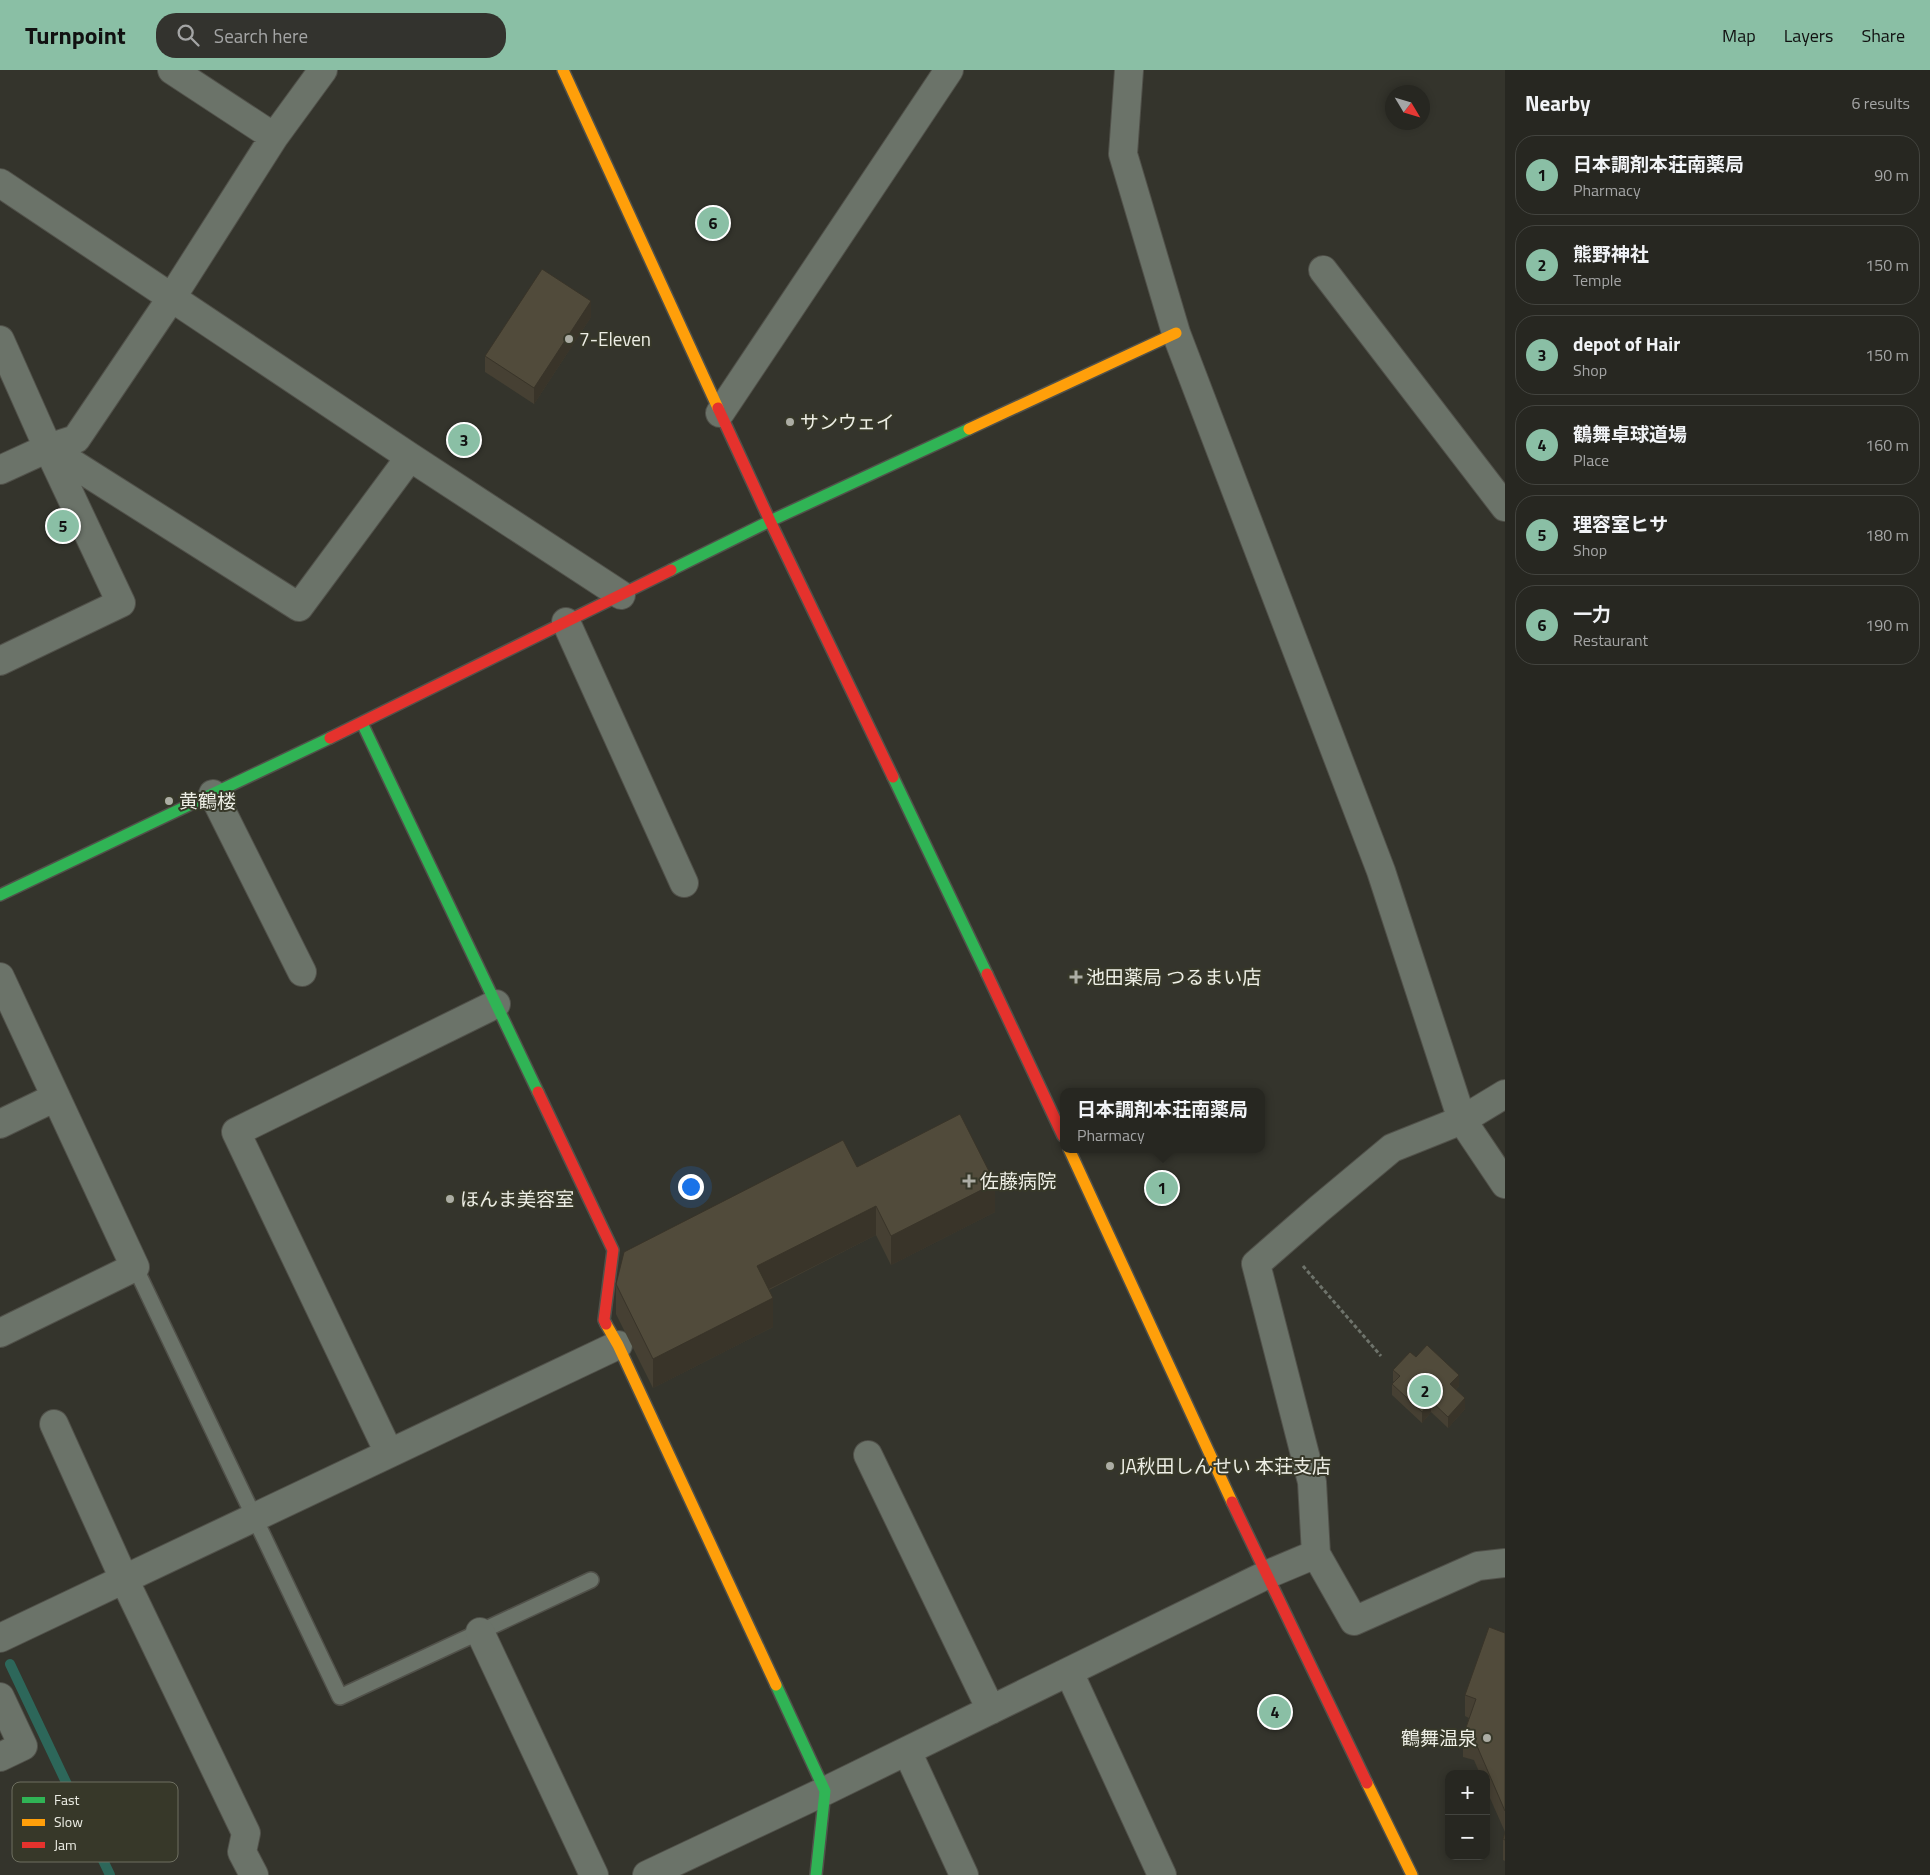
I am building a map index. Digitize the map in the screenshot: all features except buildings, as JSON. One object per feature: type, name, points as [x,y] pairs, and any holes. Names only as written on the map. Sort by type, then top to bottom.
[{"type":"street","points":[[172,70],[274,137]]},
{"type":"street","points":[[0,470],[48,448],[76,439],[172,298],[274,137],[323,70]]},
{"type":"street","points":[[563,70],[770,521],[1004,1007],[1060,1129]]},
{"type":"street","points":[[720,413],[949,70]]},
{"type":"street","points":[[1129,70],[1123,154],[1176,333],[1381,871],[1462,1120],[1505,1184]]},
{"type":"street","points":[[0,183],[410,457],[621,595]]},
{"type":"street","points":[[1323,270],[1505,508]]},
{"type":"street","points":[[0,895],[362,723],[770,521],[1176,333]]},
{"type":"street","points":[[0,340],[48,448],[121,603],[0,661]]},
{"type":"street","points":[[48,448],[299,607],[410,457]]},
{"type":"street","points":[[566,622],[684,883]]},
{"type":"street","points":[[362,723],[613,1250],[604,1320],[618,1345],[825,1791],[816,1875]]},
{"type":"street","points":[[213,794],[302,972]]},
{"type":"street","points":[[0,977],[135,1267],[0,1333]]},
{"type":"street","points":[[390,1453],[236,1132],[496,1004]]},
{"type":"street","points":[[1505,1094],[1462,1120],[1392,1148],[1256,1264],[1312,1482],[1316,1554],[1354,1621],[1478,1566],[1505,1563]]},
{"type":"street","points":[[0,1124],[56,1097]]},
{"type":"street","points":[[1071,1153],[1266,1575],[1412,1875]]},
{"type":"street","points":[[0,1638],[618,1345]]},
{"type":"street","points":[[54,1424],[124,1579],[246,1833],[242,1852],[254,1875]]},
{"type":"street","points":[[868,1454],[991,1710]]},
{"type":"street","points":[[647,1875],[825,1791],[1266,1575],[1316,1554]]},
{"type":"street","points":[[480,1632],[594,1875]]},
{"type":"street","points":[[1069,1672],[1162,1875]]},
{"type":"street","points":[[0,1696],[23,1746],[0,1757]]},
{"type":"street","points":[[907,1751],[964,1875]]},
{"type":"lane","points":[[135,1267],[256,1517],[340,1697],[591,1580]]},
{"type":"path","points":[[1281,1242],[1381,1356]]},
{"type":"waterway","points":[[10,1664],[66,1782]]},
{"type":"waterway","points":[[104,1862],[110,1875]]},
{"type":"traffic: fast","points":[[671,570],[770,521],[969,429]]},
{"type":"traffic: fast","points":[[362,723],[538,1092]]},
{"type":"traffic: fast","points":[[0,895],[330,738]]},
{"type":"traffic: fast","points":[[893,777],[987,974]]},
{"type":"traffic: fast","points":[[776,1685],[825,1791],[816,1875]]},
{"type":"traffic: slow","points":[[563,70],[718,408]]},
{"type":"traffic: slow","points":[[969,429],[1176,333]]},
{"type":"traffic: slow","points":[[1071,1153],[1232,1502]]},
{"type":"traffic: slow","points":[[606,1324],[618,1345],[776,1685]]},
{"type":"traffic: slow","points":[[1367,1783],[1412,1875]]},
{"type":"traffic: jam","points":[[718,408],[893,777]]},
{"type":"traffic: jam","points":[[330,738],[671,570]]},
{"type":"traffic: jam","points":[[987,974],[1060,1130]]},
{"type":"traffic: jam","points":[[538,1092],[613,1250],[604,1320],[606,1324]]},
{"type":"traffic: jam","points":[[1232,1502],[1367,1783]]},
{"type":"place","name":"一力","points":[[713,223]]},
{"type":"place","name":"7-Eleven","points":[[569,339]]},
{"type":"place","name":"サンウェイ","points":[[790,422]]},
{"type":"place","name":"depot of Hair","points":[[464,440]]},
{"type":"place","name":"理容室ヒサ","points":[[63,526]]},
{"type":"place","name":"黄鶴楼","points":[[169,801]]},
{"type":"place","name":"池田薬局 つるまい店","points":[[1076,977]]},
{"type":"place","name":"佐藤病院","points":[[969,1181]]},
{"type":"place","name":"日本調剤本荘南薬局","points":[[1162,1188]]},
{"type":"place","name":"ほんま美容室","points":[[450,1199]]},
{"type":"place","name":"熊野神社","points":[[1425,1391]]},
{"type":"place","name":"JA秋田しんせい 本荘支店","points":[[1110,1466]]},
{"type":"place","name":"鶴舞卓球道場","points":[[1275,1712]]},
{"type":"place","name":"鶴舞温泉","points":[[1487,1738]]}]
